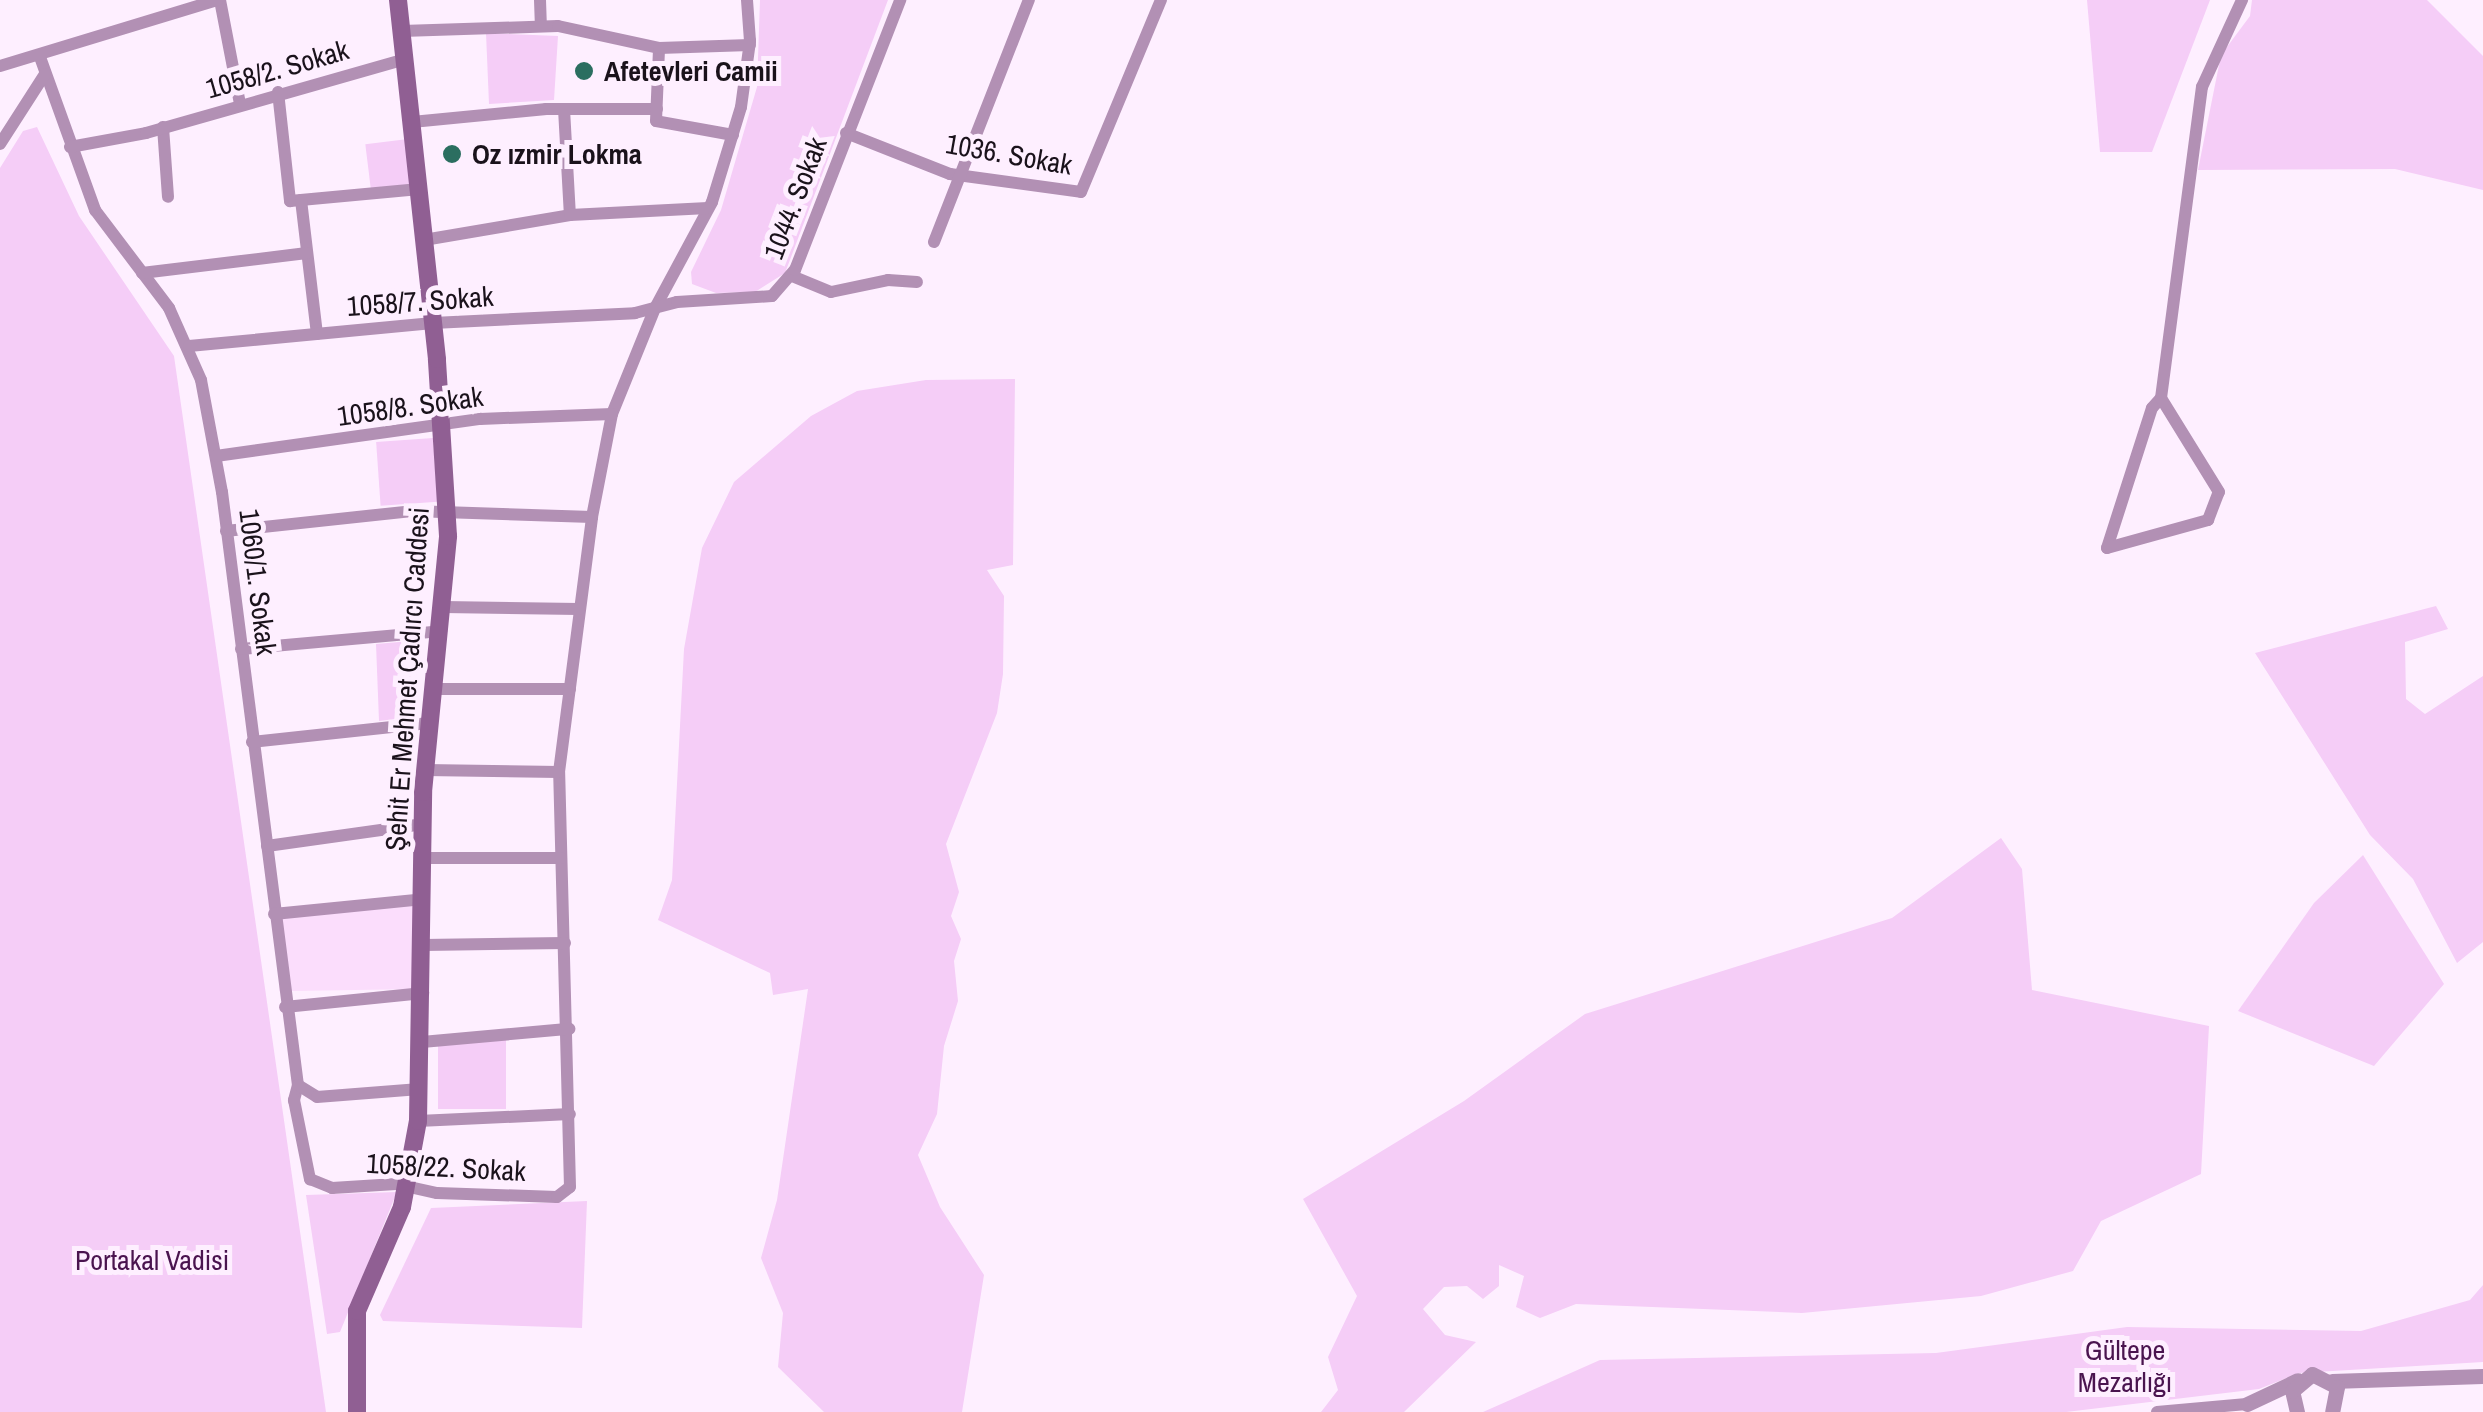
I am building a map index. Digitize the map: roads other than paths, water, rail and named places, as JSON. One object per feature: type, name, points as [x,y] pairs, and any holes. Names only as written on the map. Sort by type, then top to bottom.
[{"type":"main road","name":"Şehit Er Mehmet Çadırcı Caddesi","points":[[357,1412],[357,1311],[407,1188],[418,1121],[424,770],[441,631],[448,512],[434,323],[398,0]]},
{"type":"street","points":[[0,66],[218,0],[240,104]]},
{"type":"street","points":[[540,0],[541,25]]},
{"type":"street","points":[[418,1121],[570,1114],[559,772],[592,517],[612,414],[655,308],[708,208],[732,136],[750,45],[748,0]]},
{"type":"street","name":"1044. Sokak","points":[[655,308],[759,299],[781,291],[792,276],[900,0]]},
{"type":"street","points":[[934,242],[1029,0]]},
{"type":"street","name":"1036. Sokak","points":[[846,134],[961,176],[1081,192],[1161,0]]},
{"type":"street","points":[[2161,398],[2220,492],[2208,520],[2106,548],[2152,408],[2161,398],[2202,88],[2242,0]]},
{"type":"street","points":[[402,31],[541,25],[659,48],[750,45]]},
{"type":"street","points":[[659,48],[656,121],[732,136]]},
{"type":"street","name":"1060/1. Sokak","points":[[40,57],[95,210],[189,346],[216,456],[298,1085],[294,1100],[306,1168],[320,1186]]},
{"type":"street","name":"1058/2. Sokak","points":[[70,147],[163,128],[278,92],[405,60]]},
{"type":"street","points":[[0,144],[45,74]]},
{"type":"street","points":[[278,92],[290,201],[419,189]]},
{"type":"street","points":[[412,122],[564,109],[657,109]]},
{"type":"street","points":[[564,109],[570,215]]},
{"type":"street","points":[[163,128],[168,197]]},
{"type":"street","points":[[301,200],[318,334]]},
{"type":"street","points":[[424,240],[570,215],[708,208]]},
{"type":"street","points":[[142,273],[308,254]]},
{"type":"street","points":[[792,276],[832,292],[888,280],[917,282]]},
{"type":"street","name":"1058/7. Sokak","points":[[189,346],[434,323],[655,308]]},
{"type":"street","name":"1058/8. Sokak","points":[[216,456],[442,428],[480,419],[612,414]]},
{"type":"street","points":[[226,531],[448,512],[592,517]]},
{"type":"street","points":[[443,607],[579,609]]},
{"type":"street","points":[[241,650],[441,631]]},
{"type":"street","points":[[433,689],[570,689]]},
{"type":"street","points":[[252,742],[429,723]]},
{"type":"street","points":[[424,770],[559,772]]},
{"type":"street","points":[[267,846],[423,824]]},
{"type":"street","points":[[423,858],[561,858]]},
{"type":"street","points":[[274,914],[423,899]]},
{"type":"street","points":[[423,945],[565,943]]},
{"type":"street","points":[[285,1007],[423,993]]},
{"type":"street","points":[[422,1042],[569,1029]]},
{"type":"street","points":[[298,1085],[317,1097],[420,1090]]},
{"type":"street","name":"1058/22. Sokak","points":[[320,1186],[549,1198],[568,1193],[570,1114]]},
{"type":"street","points":[[2247,1404],[2320,1374],[2332,1381],[2483,1376]]},
{"type":"street","points":[[2157,1412],[2247,1404],[2295,1410],[2299,1380]]},
{"type":"street","points":[[2332,1381],[2338,1394],[2332,1412]]},
{"type":"place","name":"Afetevleri Camii","points":[[584,71]]},
{"type":"place","name":"Oz ızmir Lokma","points":[[452,154]]},
{"type":"park label","name":"Portakal Vadisi","points":[[152,1260]]},
{"type":"park label","name":"Gültepe Mezarlığı","points":[[2125,1366]]}]
